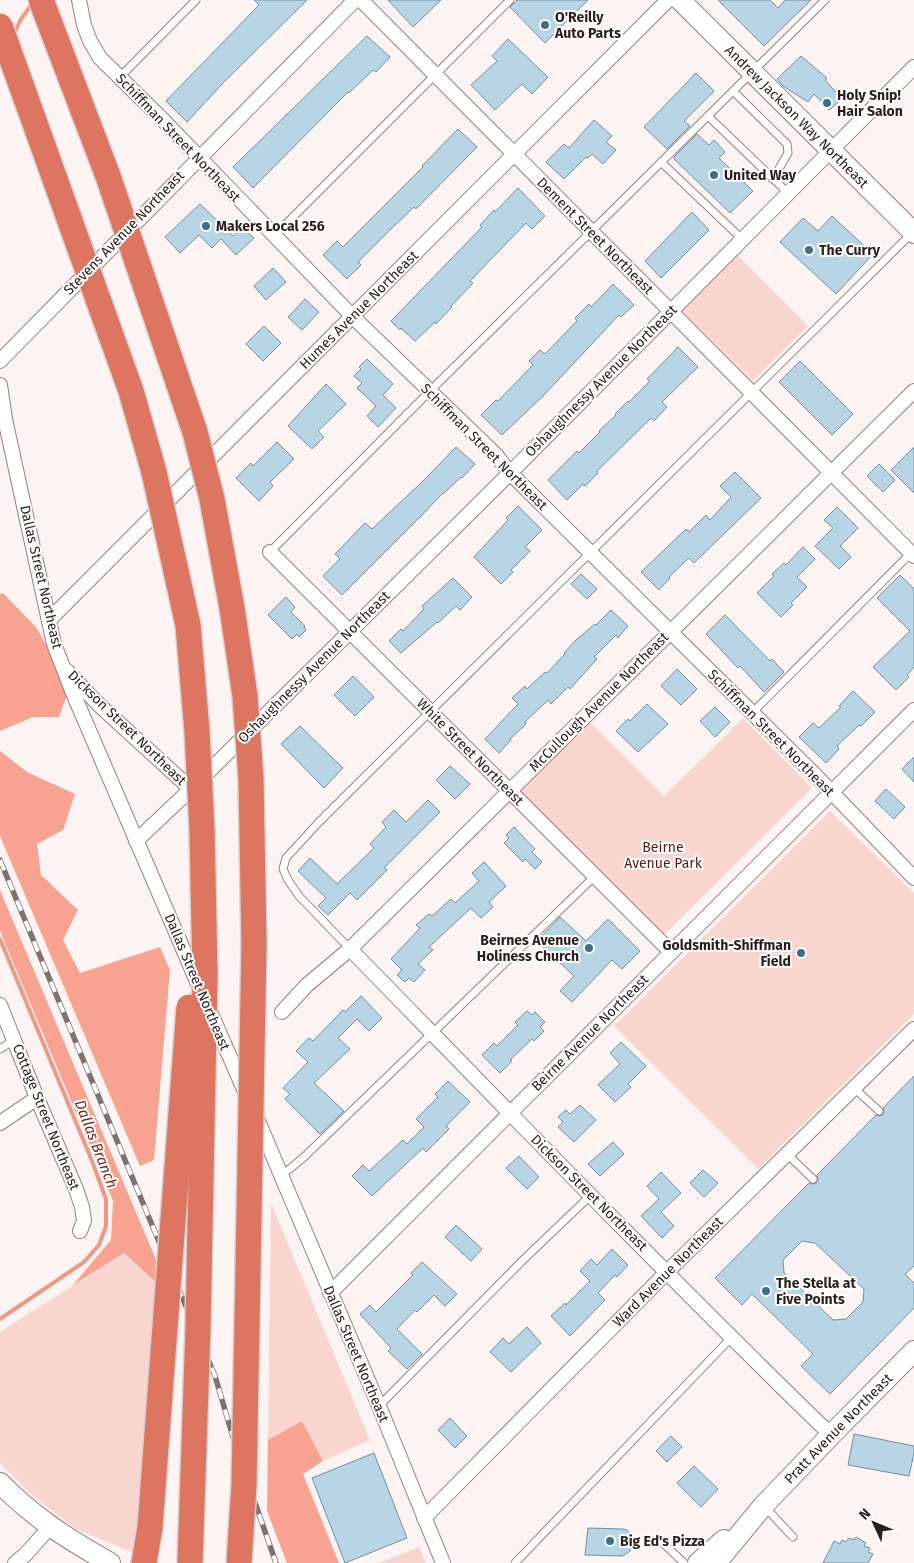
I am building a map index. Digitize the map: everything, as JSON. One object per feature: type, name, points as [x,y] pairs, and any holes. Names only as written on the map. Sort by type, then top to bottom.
[{"type":"highway","points":[[41,0],[111,185],[195,432],[212,498],[232,608],[245,696],[251,778],[254,944],[244,1485],[239,1563]]},
{"type":"highway","points":[[51,0],[72,82]]},
{"type":"highway","points":[[1,31],[131,391],[154,472],[188,625],[197,731],[202,830],[205,974],[198,1328],[190,1563]]},
{"type":"highway","points":[[145,1563],[150,1527],[202,830]]},
{"type":"highway","points":[[244,1485],[248,1563]]},
{"type":"main road","name":"Andrew Jackson Way Northeast","points":[[680,0],[914,232]]},
{"type":"main road","name":"Pratt Avenue Northeast","points":[[716,1563],[764,1506],[914,1351]]},
{"type":"main road","points":[[0,1483],[20,1504],[50,1527],[72,1542],[110,1563]]},
{"type":"main road","name":"Pratt Avenue Northeast","points":[[698,1563],[764,1506]]},
{"type":"street","name":"Schiffman Street Northeast","points":[[80,0],[84,25],[90,41],[100,58],[119,78],[353,317],[496,455],[510,473],[913,875]]},
{"type":"street","name":"Stevens Avenue Northeast","points":[[0,361],[355,0]]},
{"type":"street","name":"Dement Street Northeast","points":[[361,0],[831,473],[913,553]]},
{"type":"street","name":"Humes Avenue Northeast","points":[[49,620],[668,0]]},
{"type":"street","name":"Oshaughnessy Avenue Northeast","points":[[136,841],[191,789],[510,473],[914,67]]},
{"type":"street","name":"Dallas Street Northeast","points":[[0,386],[5,419],[54,644],[136,841],[379,1406],[443,1563]]},
{"type":"street","name":"McCullough Avenue Northeast","points":[[282,1012],[307,985],[350,949],[914,391]]},
{"type":"street","name":"White Street Northeast","points":[[270,552],[671,952]]},
{"type":"street","name":"Dickson Street Northeast","points":[[63,667],[99,704],[191,789]]},
{"type":"street","name":"Beirne Avenue Northeast","points":[[330,1293],[914,710]]},
{"type":"street","name":"Dickson Street Northeast","points":[[350,949],[590,1196],[731,1338],[831,1435]]},
{"type":"street","name":"Cottage Street Northeast","points":[[0,1005],[76,1189],[84,1221],[80,1231]]},
{"type":"street","name":"Ward Avenue Northeast","points":[[424,1518],[667,1272],[914,1029]]},
{"type":"street","points":[[0,1123],[37,1098]]},
{"type":"street","points":[[15,1563],[25,1555],[50,1527]]},
{"type":"lane","points":[[119,78],[196,0]]},
{"type":"lane","points":[[274,236],[510,0]]},
{"type":"lane","points":[[270,552],[824,0]]},
{"type":"lane","points":[[733,91],[787,144],[788,153],[773,179]]},
{"type":"lane","points":[[708,116],[788,193]]},
{"type":"lane","points":[[661,162],[742,240]]},
{"type":"lane","points":[[350,949],[299,896],[283,869],[286,858],[590,552],[914,232]]},
{"type":"lane","points":[[752,713],[913,553]]},
{"type":"lane","points":[[281,1176],[594,876]]},
{"type":"lane","points":[[0,1050],[15,1040]]},
{"type":"lane","points":[[854,1088],[879,1111]]},
{"type":"lane","points":[[787,1154],[812,1179]]},
{"type":"lane","points":[[379,1406],[590,1196]]},
{"type":"lane","points":[[515,1563],[731,1338]]},
{"type":"lane","points":[[764,1506],[793,1537]]},
{"type":"lane","points":[[663,1543],[684,1563]]},
{"type":"green space","points":[[737,255],[808,326],[753,381],[682,311]]},
{"type":"green space","name":"Beirne Avenue Park","points":[[743,718],[812,788],[663,936],[519,794],[590,722],[664,796]]},
{"type":"green space","name":"Goldsmith-Shiffman Field","points":[[830,811],[914,893],[914,1014],[758,1169],[614,1026]]},
{"type":"green space","points":[[271,1203],[370,1440],[323,1461],[302,1421],[268,1440]]},
{"type":"green space","points":[[124,1253],[157,1283],[141,1515],[134,1553],[76,1529],[33,1496],[0,1463],[0,1332]]},
{"type":"green space","points":[[419,1547],[426,1563],[379,1563]]},
{"type":"shaded area","points":[[3,593],[36,627],[70,687],[59,717],[33,717],[0,731],[0,594]]},
{"type":"shaded area","points":[[0,751],[27,772],[75,794],[63,830],[37,844],[41,875],[78,910],[63,940],[80,973],[160,947],[170,970],[154,1160],[140,1166],[0,836]]},
{"type":"shaded area","points":[[0,890],[157,1262],[157,1283],[124,1253],[73,1285],[111,1240],[113,1201],[0,931]]},
{"type":"shaded area","points":[[302,1421],[323,1461],[303,1474],[339,1563],[287,1563],[267,1511],[268,1440]]},
{"type":"building","points":[[254,0],[307,0],[223,83],[187,122],[166,101],[259,5]]},
{"type":"building","points":[[388,0],[441,0],[413,27]]},
{"type":"building","name":"O'Reilly Auto Parts","points":[[517,0],[588,0],[545,43],[510,7]]},
{"type":"building","points":[[718,0],[770,0],[778,8],[785,0],[811,0],[764,46]]},
{"type":"building","points":[[367,36],[390,57],[376,72],[373,70],[348,92],[253,188],[233,167]]},
{"type":"building","points":[[508,39],[548,77],[532,94],[522,84],[495,110],[471,85],[497,61],[492,56]]},
{"type":"building","points":[[801,56],[827,78],[825,80],[842,99],[829,110],[814,94],[808,102],[783,86],[777,79]]},
{"type":"building","points":[[696,73],[714,91],[684,121],[690,126],[667,149],[644,127]]},
{"type":"building","points":[[594,120],[612,136],[606,142],[616,150],[603,164],[592,154],[588,158],[586,157],[564,179],[546,162],[564,144],[569,148]]},
{"type":"building","points":[[458,129],[477,147],[416,209],[414,207],[358,262],[361,265],[347,279],[323,255],[337,241],[343,247]]},
{"type":"building","name":"United Way","points":[[697,134],[709,145],[714,140],[725,152],[719,158],[753,191],[730,213],[674,159]]},
{"type":"building","points":[[518,188],[545,216],[532,229],[526,223],[470,281],[473,283],[452,307],[436,324],[435,322],[415,341],[401,328],[400,330],[391,321],[482,227],[480,225],[494,210],[495,212]]},
{"type":"building","points":[[200,204],[233,236],[242,227],[254,238],[236,255],[221,239],[212,248],[199,235],[180,253],[165,237]]},
{"type":"building","points":[[692,212],[709,230],[661,278],[645,261]]},
{"type":"building","points":[[832,216],[873,254],[836,294],[780,242],[803,218],[818,231]]},
{"type":"building","points":[[273,268],[286,282],[266,300],[254,286]]},
{"type":"building","points":[[613,284],[634,305],[621,317],[619,315],[543,396],[502,435],[481,415],[496,400],[498,401],[533,365],[529,361],[540,350],[545,354],[577,321],[575,318],[589,304],[591,307]]},
{"type":"building","points":[[305,299],[319,312],[302,330],[288,317]]},
{"type":"building","points":[[264,326],[281,343],[263,361],[246,344]]},
{"type":"building","points":[[678,347],[698,367],[662,402],[667,407],[654,421],[651,418],[597,471],[598,473],[585,486],[583,484],[567,500],[548,480],[577,451],[579,453],[615,414],[650,381],[647,379]]},
{"type":"building","points":[[367,359],[393,384],[383,395],[396,408],[378,427],[367,416],[376,406],[357,388],[362,383],[354,376]]},
{"type":"building","points":[[800,361],[853,414],[832,435],[779,382]]},
{"type":"building","points":[[326,384],[346,404],[318,431],[324,437],[312,449],[288,426]]},
{"type":"building","points":[[277,442],[294,459],[270,482],[273,486],[259,501],[236,478],[251,463],[253,466]]},
{"type":"building","points":[[456,447],[475,464],[462,478],[443,493],[342,595],[323,576],[340,559],[335,554],[365,523],[372,529]]},
{"type":"building","points":[[914,447],[914,493],[891,470]]},
{"type":"building","points":[[879,464],[895,480],[883,492],[867,476]]},
{"type":"building","points":[[735,472],[761,498],[694,563],[689,558],[669,577],[659,590],[641,572],[686,529],[689,532],[706,515],[710,520],[731,497],[720,486]]},
{"type":"building","points":[[518,506],[542,530],[525,547],[530,551],[511,570],[513,572],[501,584],[474,557],[508,520],[506,518]]},
{"type":"building","points":[[837,507],[858,528],[840,546],[851,557],[839,569],[815,546],[833,528],[824,520]]},
{"type":"building","points":[[803,547],[815,559],[797,577],[807,587],[791,603],[793,605],[781,617],[757,593],[774,576],[772,574],[784,563],[786,565]]},
{"type":"building","points":[[581,574],[597,589],[587,599],[571,584]]},
{"type":"building","points":[[900,575],[914,589],[914,667],[907,675],[909,677],[896,690],[873,667],[910,631],[877,598]]},
{"type":"building","points":[[453,578],[472,597],[460,610],[456,606],[401,653],[389,641],[401,629],[403,631],[424,609],[422,606]]},
{"type":"building","points":[[286,597],[295,607],[291,612],[305,626],[306,630],[299,637],[297,634],[292,639],[268,615]]},
{"type":"building","points":[[611,610],[628,626],[618,638],[616,635],[594,657],[597,659],[570,689],[568,687],[551,704],[548,700],[525,722],[526,724],[499,753],[485,739],[518,704],[512,698],[525,686],[527,689],[545,672],[547,673],[576,640],[596,625]]},
{"type":"building","points":[[725,615],[770,661],[772,659],[784,672],[764,692],[706,634]]},
{"type":"building","points":[[677,669],[697,689],[681,705],[661,686]]},
{"type":"building","points":[[353,676],[374,697],[355,716],[334,695]]},
{"type":"building","points":[[853,691],[875,712],[837,746],[839,749],[826,763],[799,737],[813,723],[819,728],[841,707],[839,706]]},
{"type":"building","points":[[647,704],[668,724],[638,752],[616,731],[628,719],[630,721]]},
{"type":"building","points":[[715,707],[730,722],[715,737],[700,721]]},
{"type":"building","points":[[300,726],[343,768],[324,788],[281,744]]},
{"type":"building","points":[[914,757],[914,782],[902,769]]},
{"type":"building","points":[[450,766],[470,784],[455,799],[436,780]]},
{"type":"building","points":[[886,789],[905,807],[894,819],[875,801]]},
{"type":"building","points":[[428,800],[440,812],[384,868],[387,870],[357,900],[350,893],[328,915],[318,906],[326,898],[298,871],[310,858],[337,884],[374,848],[370,844],[386,827],[382,822],[394,810],[406,822]]},
{"type":"building","points":[[514,827],[535,849],[532,852],[542,862],[535,869],[525,859],[523,862],[504,843],[509,838],[506,835]]},
{"type":"building","points":[[484,862],[506,886],[489,902],[493,907],[481,918],[471,908],[429,947],[433,950],[418,964],[425,970],[414,982],[409,978],[405,982],[397,975],[402,970],[391,959],[420,928],[416,925],[429,914],[432,916],[451,899],[455,903],[479,881],[472,873]]},
{"type":"building","points":[[560,917],[586,941],[608,919],[640,951],[622,969],[612,960],[572,1002],[560,991],[574,976],[537,941]]},
{"type":"building","points":[[361,996],[382,1018],[369,1031],[357,1019],[338,1038],[350,1049],[314,1083],[344,1111],[320,1134],[285,1099],[290,1094],[283,1088],[308,1062],[296,1051],[309,1038],[313,1041],[343,1010],[345,1012]]},
{"type":"building","points":[[527,1011],[532,1015],[535,1012],[545,1022],[540,1027],[544,1031],[534,1041],[532,1039],[510,1060],[512,1061],[500,1073],[482,1055],[494,1043],[497,1046],[518,1025],[515,1022]]},
{"type":"building","points":[[621,1042],[646,1066],[628,1084],[631,1087],[615,1102],[598,1085],[620,1064],[610,1053]]},
{"type":"building","name":"The Stella at Five Points","points":[[914,1076],[914,1266],[905,1274],[914,1283],[914,1308],[830,1394],[801,1366],[813,1354],[752,1294],[742,1305],[715,1278],[809,1183],[816,1183],[818,1180],[817,1175],[876,1115],[883,1115],[883,1108]],"holes":[[[802,1241],[815,1243],[864,1289],[863,1302],[846,1319],[833,1320],[784,1273],[783,1260]]]},
{"type":"building","points":[[448,1081],[470,1102],[446,1126],[449,1129],[426,1152],[423,1148],[372,1196],[352,1176],[363,1165],[369,1171],[403,1140],[407,1144],[424,1127],[416,1119],[438,1097],[435,1094]]},
{"type":"building","points":[[580,1105],[596,1120],[574,1142],[558,1127],[563,1122],[558,1117],[566,1110],[570,1114]]},
{"type":"building","points":[[613,1142],[624,1154],[600,1176],[588,1164]]},
{"type":"building","points":[[519,1156],[539,1177],[527,1189],[506,1168]]},
{"type":"building","points":[[703,1170],[718,1183],[704,1197],[690,1183]]},
{"type":"building","points":[[661,1172],[681,1193],[661,1212],[674,1226],[662,1238],[641,1216],[659,1199],[647,1186]]},
{"type":"building","points":[[456,1225],[482,1249],[471,1261],[445,1237]]},
{"type":"building","points":[[612,1249],[628,1265],[617,1277],[615,1275],[598,1293],[605,1300],[570,1336],[551,1316],[565,1303],[566,1305],[590,1281],[580,1271],[591,1259],[597,1265]]},
{"type":"building","points":[[422,1262],[457,1294],[445,1306],[434,1295],[417,1312],[415,1310],[397,1329],[422,1354],[407,1369],[388,1351],[391,1348],[360,1314],[370,1305],[376,1312],[413,1275],[411,1273]]},
{"type":"building","points":[[527,1327],[541,1343],[511,1372],[490,1352],[503,1338],[509,1344]]},
{"type":"building","points":[[450,1418],[467,1436],[455,1448],[438,1430]]},
{"type":"building","points":[[854,1434],[914,1446],[909,1476],[848,1465]]},
{"type":"building","points":[[671,1436],[682,1447],[667,1462],[656,1451]]},
{"type":"building","points":[[374,1453],[407,1538],[345,1563],[312,1478]]},
{"type":"building","points":[[694,1466],[718,1489],[701,1507],[677,1483]]},
{"type":"building","name":"Big Ed's Pizza","points":[[588,1528],[627,1530],[633,1538],[632,1548],[622,1556],[585,1555]]},
{"type":"building","points":[[856,1537],[866,1543],[864,1546],[870,1548],[868,1552],[873,1554],[868,1563],[823,1563],[834,1541],[840,1544],[842,1540],[846,1542],[849,1538],[854,1540]]},
{"type":"waterway","name":"Dallas Branch","points":[[14,34],[21,19],[32,4]]},
{"type":"waterway","name":"Dallas Branch","points":[[0,939],[106,1199],[106,1226],[99,1245],[84,1262],[0,1319]]},
{"type":"railway","points":[[0,860],[215,1376],[238,1454],[276,1563]]},
{"type":"place","name":"O'Reilly Auto Parts","points":[[545,25]]},
{"type":"place","name":"Holy Snip! Hair Salon","points":[[827,103]]},
{"type":"place","name":"United Way","points":[[714,175]]},
{"type":"place","name":"Makers Local 256","points":[[206,226]]},
{"type":"place","name":"The Curry","points":[[809,250]]},
{"type":"place","name":"Beirnes Avenue Holiness Church","points":[[589,948]]},
{"type":"place","name":"Goldsmith-Shiffman Field","points":[[801,953]]},
{"type":"place","name":"The Stella at Five Points","points":[[766,1291]]},
{"type":"place","name":"Big Ed's Pizza","points":[[610,1541]]}]
